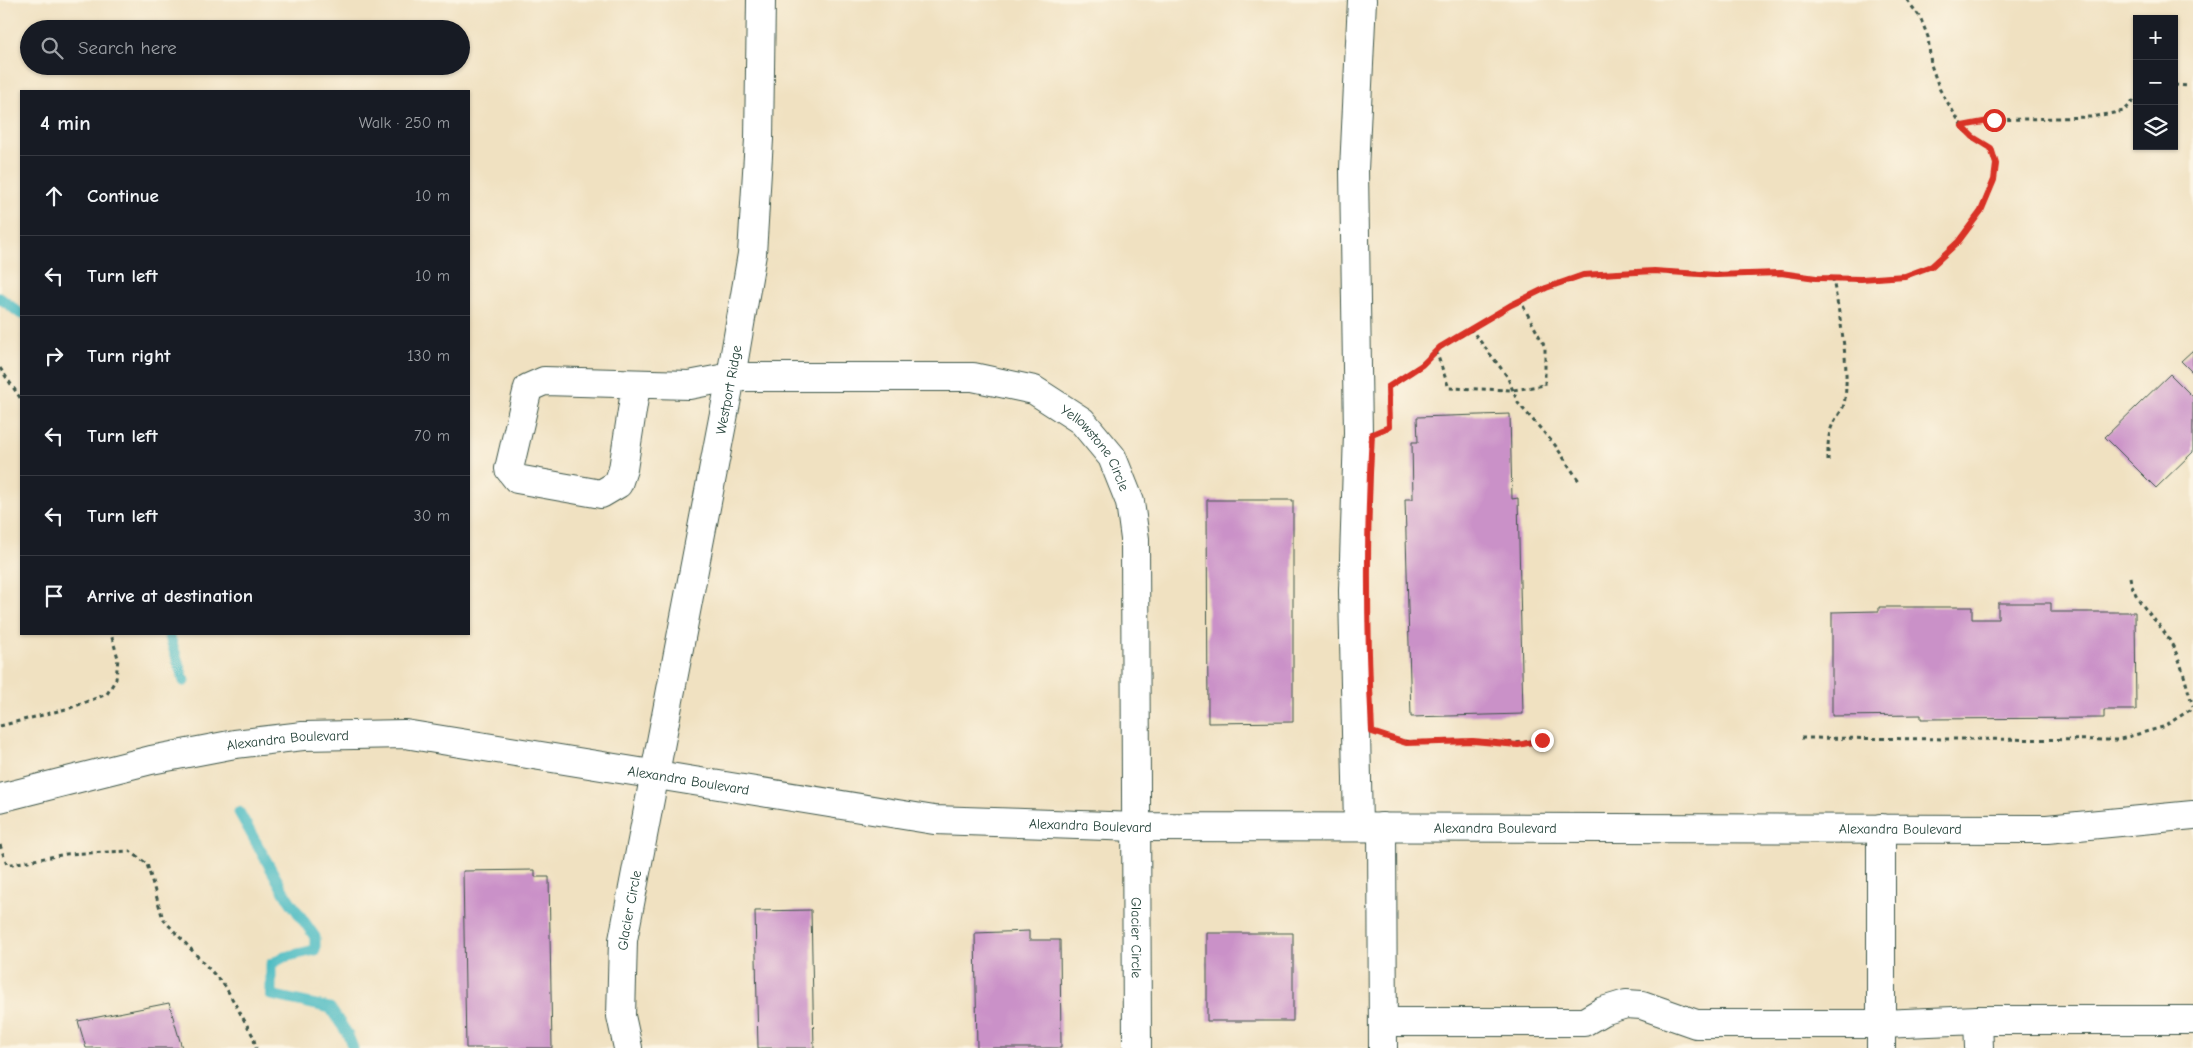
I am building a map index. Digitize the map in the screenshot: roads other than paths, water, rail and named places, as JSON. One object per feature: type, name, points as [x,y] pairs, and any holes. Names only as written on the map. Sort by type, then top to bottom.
[{"type":"street","name":"Westport Ridge","points":[[653,774],[731,377],[752,254],[759,139],[761,0]]},
{"type":"street","points":[[1362,0],[1354,170],[1358,433],[1353,591],[1383,1035],[1584,1022],[1603,1011],[1626,1004],[1642,1005],[1696,1024],[1881,1036],[1978,1020],[2193,1020]]},
{"type":"street","name":"Yellowstone Circle","points":[[636,385],[623,469],[618,484],[601,494],[517,479],[509,469],[528,388],[544,381],[689,385],[731,377],[973,377],[1034,390],[1082,421],[1112,457],[1130,502],[1135,539],[1137,826]]},
{"type":"street","name":"Alexandra Boulevard","points":[[0,798],[151,760],[235,744],[303,736],[405,734],[934,820],[1137,826],[2047,829],[2193,815]]},
{"type":"street","name":"Glacier Circle","points":[[628,1048],[621,1016],[622,940],[653,774]]},
{"type":"street","name":"Glacier Circle","points":[[1137,826],[1137,1048]]},
{"type":"street","points":[[1881,828],[1881,1036]]},
{"type":"street","points":[[1978,1020],[1979,1048]]},
{"type":"waterway","points":[[0,298],[20,313]]},
{"type":"waterway","points":[[169,635],[184,681]]},
{"type":"waterway","points":[[239,812],[285,894],[315,937],[315,950],[284,957],[271,964],[271,995],[330,1008],[347,1033],[353,1048]]}]
